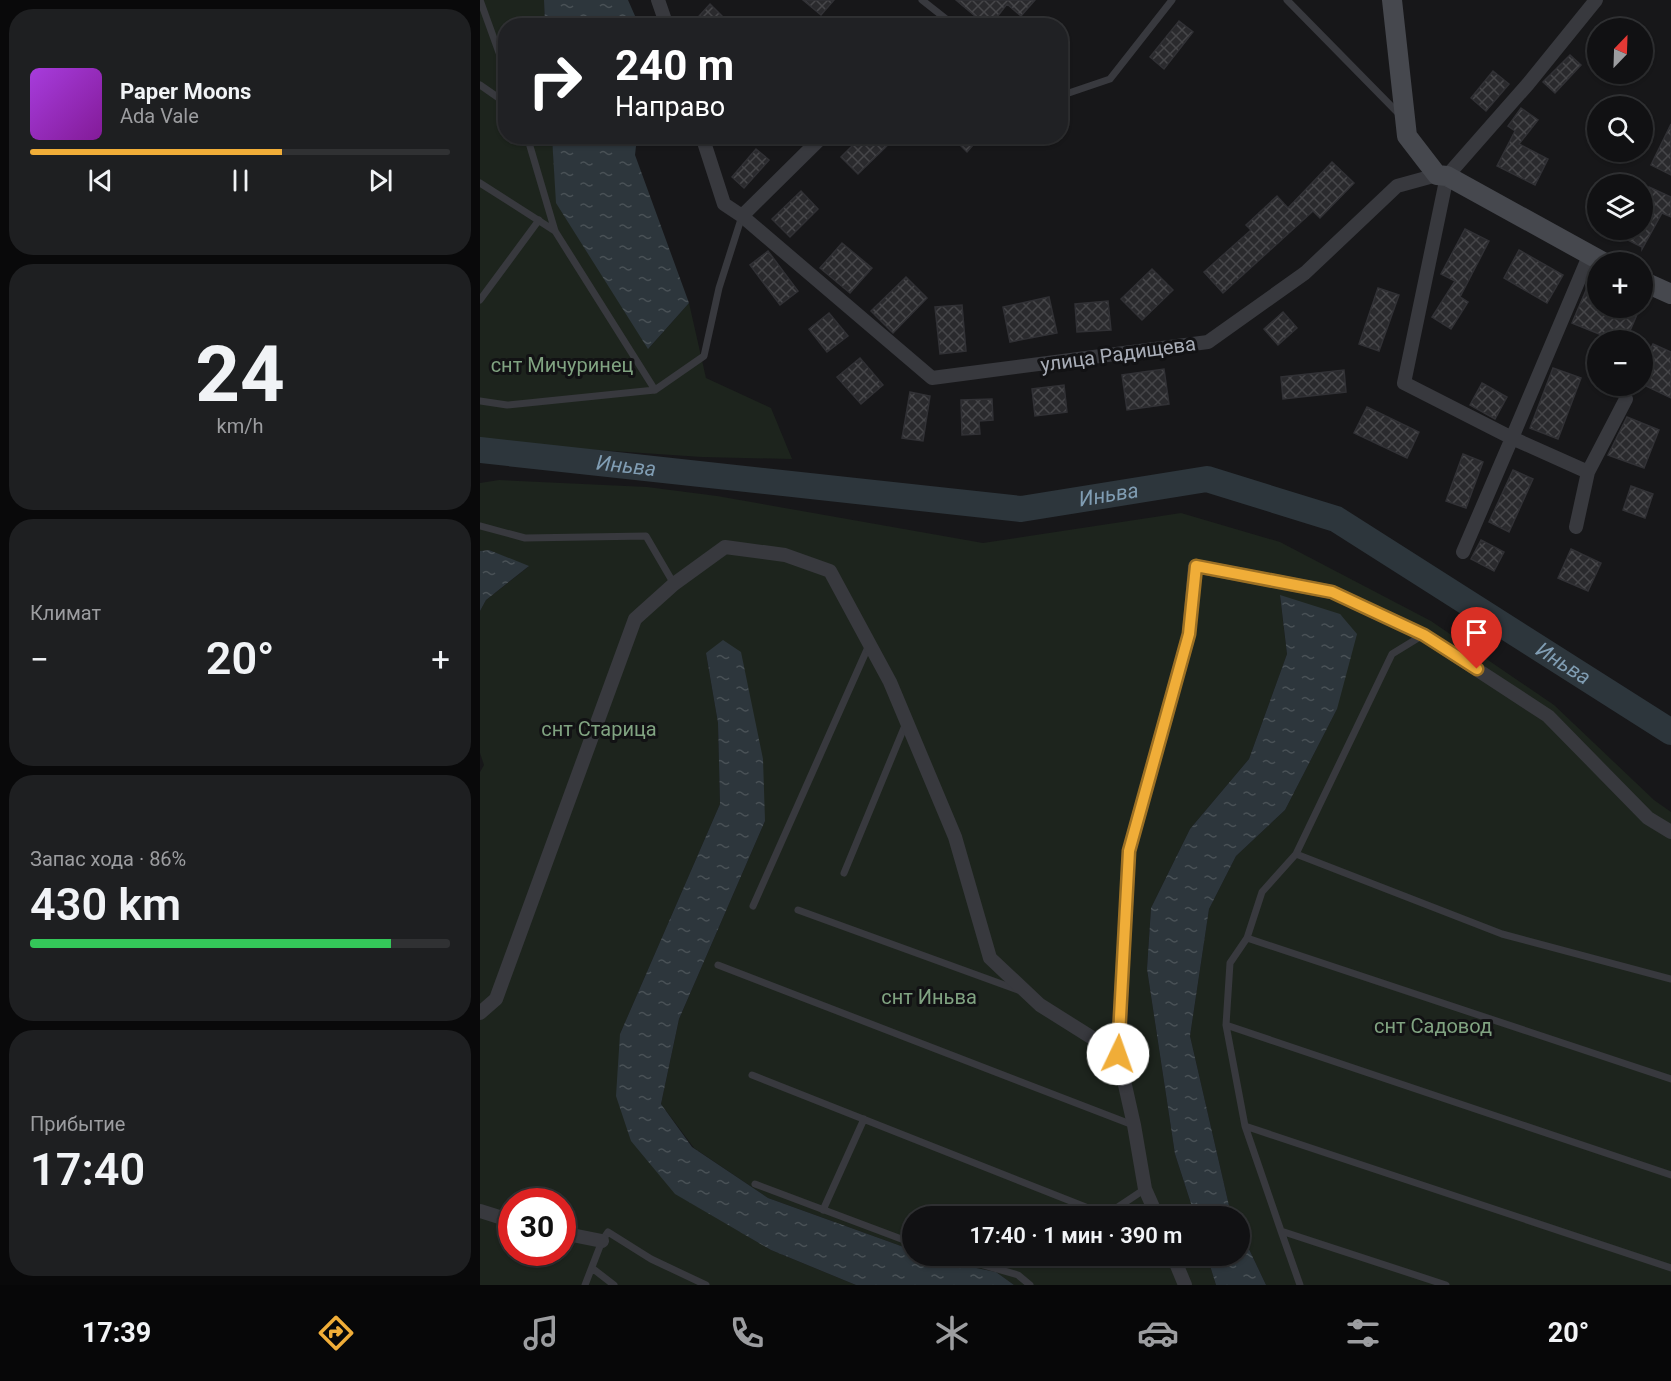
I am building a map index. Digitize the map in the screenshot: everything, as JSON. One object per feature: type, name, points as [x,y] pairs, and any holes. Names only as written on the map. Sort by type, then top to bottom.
[{"type":"street","points":[[658,0],[664,18]]},
{"type":"street","points":[[1392,0],[1407,136],[1442,176],[1587,254]]},
{"type":"street","points":[[1588,472],[1512,438],[1404,382],[1442,176],[1528,84],[1596,0]]},
{"type":"street","name":"улица Радищева","points":[[705,144],[724,204],[742,216],[932,378],[1208,342],[1305,273],[1397,186],[1442,176]]},
{"type":"street","points":[[742,216],[815,144]]},
{"type":"street","points":[[1463,552],[1512,438],[1587,278]]},
{"type":"street","points":[[1653,286],[1671,294]]},
{"type":"street","points":[[1576,527],[1588,472],[1626,399]]},
{"type":"street","points":[[480,1013],[496,999],[635,619],[674,584],[725,547],[785,555],[830,571],[890,682],[955,837],[990,958],[1040,1005],[1118,1054]]},
{"type":"street","points":[[1153,1206],[1145,1189],[1118,1054],[1129,851],[1189,634],[1196,566],[1332,592],[1424,635],[1548,716],[1648,818],[1671,832]]},
{"type":"street","points":[[480,1211],[498,1217]]},
{"type":"street","points":[[576,1236],[602,1241]]},
{"type":"street","points":[[1177,1266],[1185,1285]]},
{"type":"lane","points":[[480,0],[498,50]]},
{"type":"lane","points":[[922,0],[945,18]]},
{"type":"lane","points":[[1068,93],[1110,79],[1172,0]]},
{"type":"lane","points":[[1287,0],[1405,120]]},
{"type":"lane","points":[[480,85],[498,97]]},
{"type":"lane","points":[[529,144],[555,231],[654,390]]},
{"type":"lane","points":[[480,183],[555,231]]},
{"type":"lane","points":[[480,401],[507,405],[654,390],[704,356],[719,288],[742,216]]},
{"type":"lane","points":[[480,300],[539,220]]},
{"type":"lane","points":[[480,526],[525,538],[646,536],[674,584]]},
{"type":"lane","points":[[1300,1285],[1245,1126],[1226,1025],[1230,963],[1247,938],[1262,892],[1296,854],[1392,654],[1424,635]]},
{"type":"lane","points":[[753,906],[869,644]]},
{"type":"lane","points":[[844,873],[906,722]]},
{"type":"lane","points":[[1296,854],[1502,934],[1671,980]]},
{"type":"lane","points":[[798,910],[1027,993]]},
{"type":"lane","points":[[1247,938],[1671,1079]]},
{"type":"lane","points":[[718,965],[1134,1125]]},
{"type":"lane","points":[[1226,1025],[1671,1175]]},
{"type":"lane","points":[[752,1075],[1107,1215],[1145,1189]]},
{"type":"lane","points":[[823,1210],[864,1119]]},
{"type":"lane","points":[[1245,1126],[1671,1268]]},
{"type":"lane","points":[[755,1184],[902,1239]]},
{"type":"lane","points":[[1281,1231],[1446,1285]]},
{"type":"lane","points":[[585,1285],[602,1241],[608,1232],[651,1259],[706,1285]]},
{"type":"lane","points":[[987,1266],[1018,1275],[1030,1285]]},
{"type":"lane","points":[[592,1268],[614,1285]]},
{"type":"green space","name":"снт Мичуринец","points":[[480,0],[544,0],[545,18],[498,18],[498,144],[553,144],[557,203],[649,348],[689,303],[706,378],[771,408],[792,459],[702,457],[480,442]]},
{"type":"green space","points":[[499,480],[647,487],[717,496],[983,543],[1181,513],[1280,542],[1431,621],[1554,705],[1654,800],[1671,812],[1671,1285],[1266,1285],[1250,1251],[1250,1206],[1229,1206],[1190,1036],[1209,909],[1236,856],[1285,810],[1337,709],[1280,596],[1287,654],[1249,759],[1190,829],[1151,908],[1147,969],[1175,1154],[1192,1206],[902,1206],[902,1246],[768,1198],[694,1148],[661,1104],[679,1019],[765,821],[706,653],[718,723],[720,804],[620,1034],[676,1194],[771,1250],[856,1285],[480,1285],[480,772],[484,765],[480,753],[480,611],[486,600],[528,567],[489,550],[480,551],[480,483]]},
{"type":"green space","points":[[967,1266],[1210,1266],[1216,1285],[1014,1285],[996,1272]]},
{"type":"water","points":[[544,0],[628,0],[636,18],[545,18]]},
{"type":"water","points":[[552,144],[636,144],[635,155],[689,303],[648,349],[556,203]]},
{"type":"water","points":[[489,550],[529,566],[486,600],[480,611],[480,551]]},
{"type":"water","points":[[1280,595],[1340,614],[1357,634],[1337,709],[1285,810],[1236,856],[1209,909],[1190,1036],[1229,1206],[1192,1206],[1175,1154],[1147,969],[1151,908],[1190,829],[1249,759],[1287,654]]},
{"type":"water","points":[[723,640],[741,652],[763,759],[765,821],[679,1019],[661,1104],[692,1147],[768,1198],[902,1246],[902,1266],[967,1266],[996,1272],[1014,1285],[856,1285],[771,1250],[675,1194],[631,1141],[616,1096],[620,1034],[720,804],[718,723],[706,653]]},
{"type":"water","points":[[1250,1251],[1266,1285],[1216,1285],[1210,1266],[1250,1266]]},
{"type":"building","points":[[803,0],[834,0],[821,15]]},
{"type":"building","points":[[956,0],[1035,0],[1021,16],[1007,4],[996,18],[977,18]]},
{"type":"building","points":[[710,4],[724,18],[697,18]]},
{"type":"building","points":[[1179,21],[1193,32],[1164,69],[1150,57]]},
{"type":"building","points":[[1570,55],[1581,65],[1555,93],[1543,82]]},
{"type":"building","points":[[1493,71],[1509,84],[1486,111],[1471,98]]},
{"type":"building","points":[[1521,108],[1538,120],[1519,144],[1548,159],[1535,185],[1497,166],[1515,131],[1508,126]]},
{"type":"building","points":[[1671,124],[1671,175],[1651,165]]},
{"type":"building","points":[[854,144],[889,144],[858,174],[841,157]]},
{"type":"building","points":[[959,144],[974,144],[967,152]]},
{"type":"building","points":[[756,149],[769,160],[744,188],[732,177]]},
{"type":"building","points":[[1332,162],[1354,183],[1320,218],[1313,211],[1223,293],[1204,272],[1251,230],[1246,225],[1277,196],[1288,208]]},
{"type":"building","points":[[1653,189],[1671,197],[1671,217],[1662,213],[1653,229]]},
{"type":"building","points":[[801,191],[818,209],[790,237],[772,219]]},
{"type":"building","points":[[1465,229],[1489,241],[1460,297],[1468,302],[1451,329],[1432,317],[1455,281],[1441,274]]},
{"type":"building","points":[[1628,240],[1647,240],[1642,249]]},
{"type":"building","points":[[842,243],[872,268],[850,293],[820,268]]},
{"type":"building","points":[[1519,250],[1563,275],[1547,303],[1504,278]]},
{"type":"building","points":[[768,251],[798,291],[780,305],[750,265]]},
{"type":"building","points":[[1152,269],[1173,290],[1142,320],[1121,299]]},
{"type":"building","points":[[906,277],[927,298],[893,333],[871,311]]},
{"type":"building","points":[[1378,288],[1399,295],[1379,351],[1359,344]]},
{"type":"building","points":[[1587,288],[1587,318],[1636,318],[1630,330],[1589,330],[1572,323]]},
{"type":"building","points":[[1049,297],[1057,333],[1010,342],[1003,307]]},
{"type":"building","points":[[1108,301],[1111,330],[1077,332],[1075,304]]},
{"type":"building","points":[[962,305],[966,351],[940,354],[935,307]]},
{"type":"building","points":[[1283,312],[1297,328],[1278,345],[1264,329]]},
{"type":"building","points":[[829,313],[848,336],[827,352],[809,329]]},
{"type":"building","points":[[1653,344],[1671,352],[1671,398],[1653,389]]},
{"type":"building","points":[[860,358],[883,385],[861,404],[837,377]]},
{"type":"building","points":[[1553,368],[1581,378],[1558,439],[1530,428]]},
{"type":"building","points":[[1164,369],[1169,404],[1127,410],[1122,375]]},
{"type":"building","points":[[1344,370],[1346,392],[1283,399],[1281,377]]},
{"type":"building","points":[[1482,383],[1507,397],[1495,419],[1470,405]]},
{"type":"building","points":[[1064,385],[1067,412],[1035,416],[1032,389]]},
{"type":"building","points":[[910,392],[930,396],[923,441],[902,438]]},
{"type":"building","points":[[992,399],[993,420],[979,421],[980,434],[962,435],[961,400]]},
{"type":"building","points":[[1367,407],[1419,432],[1407,458],[1354,433]]},
{"type":"building","points":[[1627,417],[1659,430],[1644,468],[1608,455]]},
{"type":"building","points":[[1463,454],[1483,462],[1466,508],[1446,501]]},
{"type":"building","points":[[1513,470],[1533,479],[1509,532],[1489,522]]},
{"type":"building","points":[[1631,486],[1653,494],[1645,518],[1623,510]]},
{"type":"building","points":[[1481,540],[1504,552],[1494,571],[1471,559]]},
{"type":"building","points":[[1571,549],[1601,563],[1588,591],[1558,578]]},
{"type":"waterway","name":"Иньва","points":[[480,450],[1021,509],[1207,479],[1336,519],[1671,732]]},
{"type":"route","points":[[1118,1054],[1129,851],[1189,634],[1196,566],[1332,592],[1424,635],[1477,669]]},
{"type":"park label","name":"снт Старица","points":[[599,729]]},
{"type":"park label","name":"снт Иньва","points":[[929,997]]},
{"type":"park label","name":"снт Садовод","points":[[1433,1026]]}]
